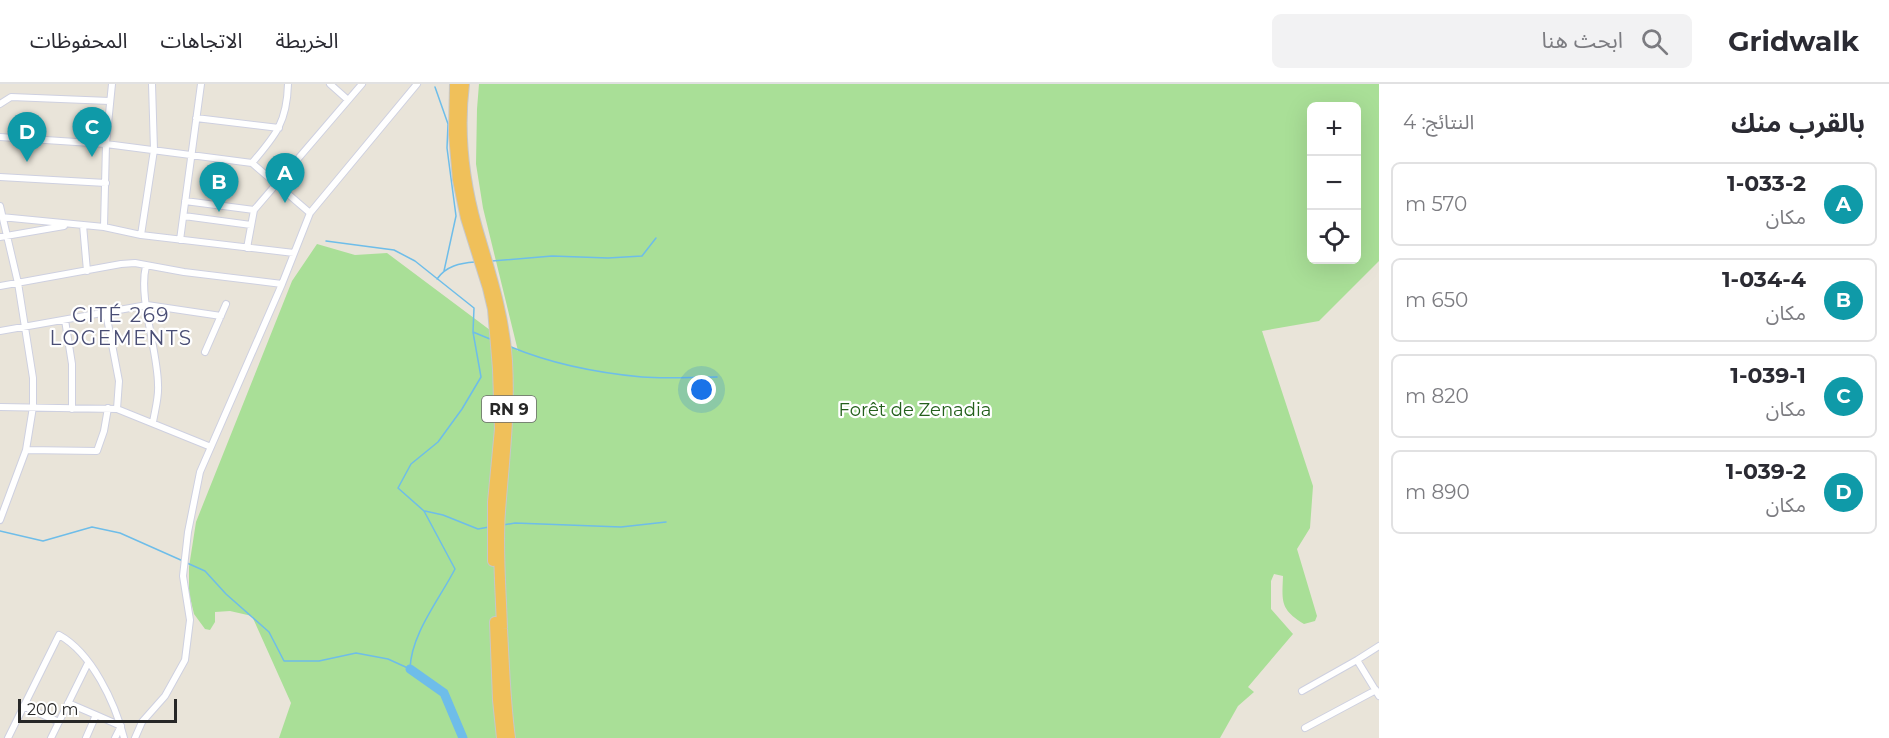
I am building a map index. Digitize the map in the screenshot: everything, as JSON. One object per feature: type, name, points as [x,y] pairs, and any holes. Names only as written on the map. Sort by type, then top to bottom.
[{"type":"highway","name":"RN 9","points":[[455,84],[454,134],[458,180],[466,218],[493,309],[498,369],[499,453],[492,524],[498,700],[502,738]]},
{"type":"highway","name":"RN 9","points":[[464,84],[462,135],[466,180],[477,229],[496,288],[507,362],[509,403],[500,541],[505,697],[510,738]]},
{"type":"street","points":[[104,227],[106,144],[112,84]]},
{"type":"street","points":[[141,235],[154,150],[152,84]]},
{"type":"street","points":[[180,240],[201,84]]},
{"type":"street","points":[[252,163],[279,128],[288,105],[288,84]]},
{"type":"street","points":[[330,84],[348,100]]},
{"type":"street","points":[[247,248],[254,210],[362,84]]},
{"type":"street","points":[[135,738],[142,722],[165,696],[185,660],[189,620],[183,576],[188,532],[200,472],[282,284],[310,213],[417,84]]},
{"type":"street","points":[[0,104],[11,97],[110,101]]},
{"type":"street","points":[[196,118],[279,128]]},
{"type":"street","points":[[0,137],[106,144],[252,163],[310,213]]},
{"type":"street","points":[[0,177],[106,183]]},
{"type":"street","points":[[185,201],[254,210]]},
{"type":"street","points":[[0,206],[18,283],[33,378],[33,407],[26,450],[3,502],[0,520]]},
{"type":"street","points":[[183,216],[251,225]]},
{"type":"street","points":[[2,217],[104,227],[141,235],[294,253]]},
{"type":"street","points":[[0,237],[74,224]]},
{"type":"street","points":[[83,225],[87,271]]},
{"type":"street","points":[[0,286],[135,263],[282,284]]},
{"type":"street","points":[[146,266],[144,273],[147,305],[159,386],[153,422]]},
{"type":"street","points":[[205,352],[226,304]]},
{"type":"street","points":[[0,331],[147,305],[221,316]]},
{"type":"street","points":[[106,313],[119,381],[117,409]]},
{"type":"street","points":[[65,320],[72,364],[72,409]]},
{"type":"street","points":[[0,407],[117,409],[211,447]]},
{"type":"street","points":[[26,450],[97,452],[108,408]]},
{"type":"street","points":[[8,738],[59,635],[70,641],[99,675],[121,726],[123,738]]},
{"type":"street","points":[[1302,691],[1379,646]]},
{"type":"street","points":[[1305,728],[1377,693],[1357,660]]},
{"type":"street","points":[[51,738],[88,663]]},
{"type":"street","points":[[68,704],[121,726]]},
{"type":"street","points":[[23,706],[58,722]]},
{"type":"street","points":[[86,738],[96,716]]},
{"type":"street","points":[[115,738],[121,726]]},
{"type":"green space","name":"Forêt de Zenadia","points":[[479,84],[1379,84],[1379,261],[1319,321],[1262,331],[1313,486],[1310,528],[1297,549],[1317,616],[1315,621],[1304,624],[1290,614],[1283,599],[1283,576],[1274,574],[1271,581],[1271,609],[1293,634],[1248,687],[1254,692],[1238,706],[1220,738],[279,738],[291,703],[252,616],[230,611],[215,612],[215,622],[210,630],[205,629],[194,614],[189,593],[189,567],[196,522],[292,281],[317,244],[355,255],[387,253],[518,351],[483,208],[476,164]]},
{"type":"waterway","points":[[435,87],[448,124],[447,148],[456,216],[444,271]]},
{"type":"waterway","points":[[492,261],[552,256],[608,258],[642,256],[656,238]]},
{"type":"waterway","points":[[187,563],[205,571],[226,594],[269,632],[284,661],[319,661],[356,653],[388,659],[410,669],[420,630],[455,569],[424,511],[398,488],[411,464],[438,442],[462,409],[481,377],[473,332],[474,308],[415,261],[394,250],[326,241]]},
{"type":"waterway","points":[[437,279],[454,266],[475,262]]},
{"type":"waterway","points":[[473,332],[490,339]]},
{"type":"waterway","points":[[511,347],[559,363],[609,373],[651,378],[717,377]]},
{"type":"waterway","points":[[425,511],[443,515],[478,529],[489,527]]},
{"type":"waterway","points":[[503,525],[515,523],[621,527],[666,522]]},
{"type":"waterway","points":[[0,531],[43,541],[92,527],[120,533],[183,561]]},
{"type":"waterway","points":[[410,669],[444,693],[463,738]]},
{"type":"place","name":"1-039-1","points":[[92,157]]},
{"type":"place","name":"1-039-2","points":[[27,162]]},
{"type":"place","name":"1-033-2","points":[[285,203]]},
{"type":"place","name":"1-034-4","points":[[219,212]]},
{"type":"district","name":"CITÉ 269 LOGEMENTS","points":[[121,326]]}]
